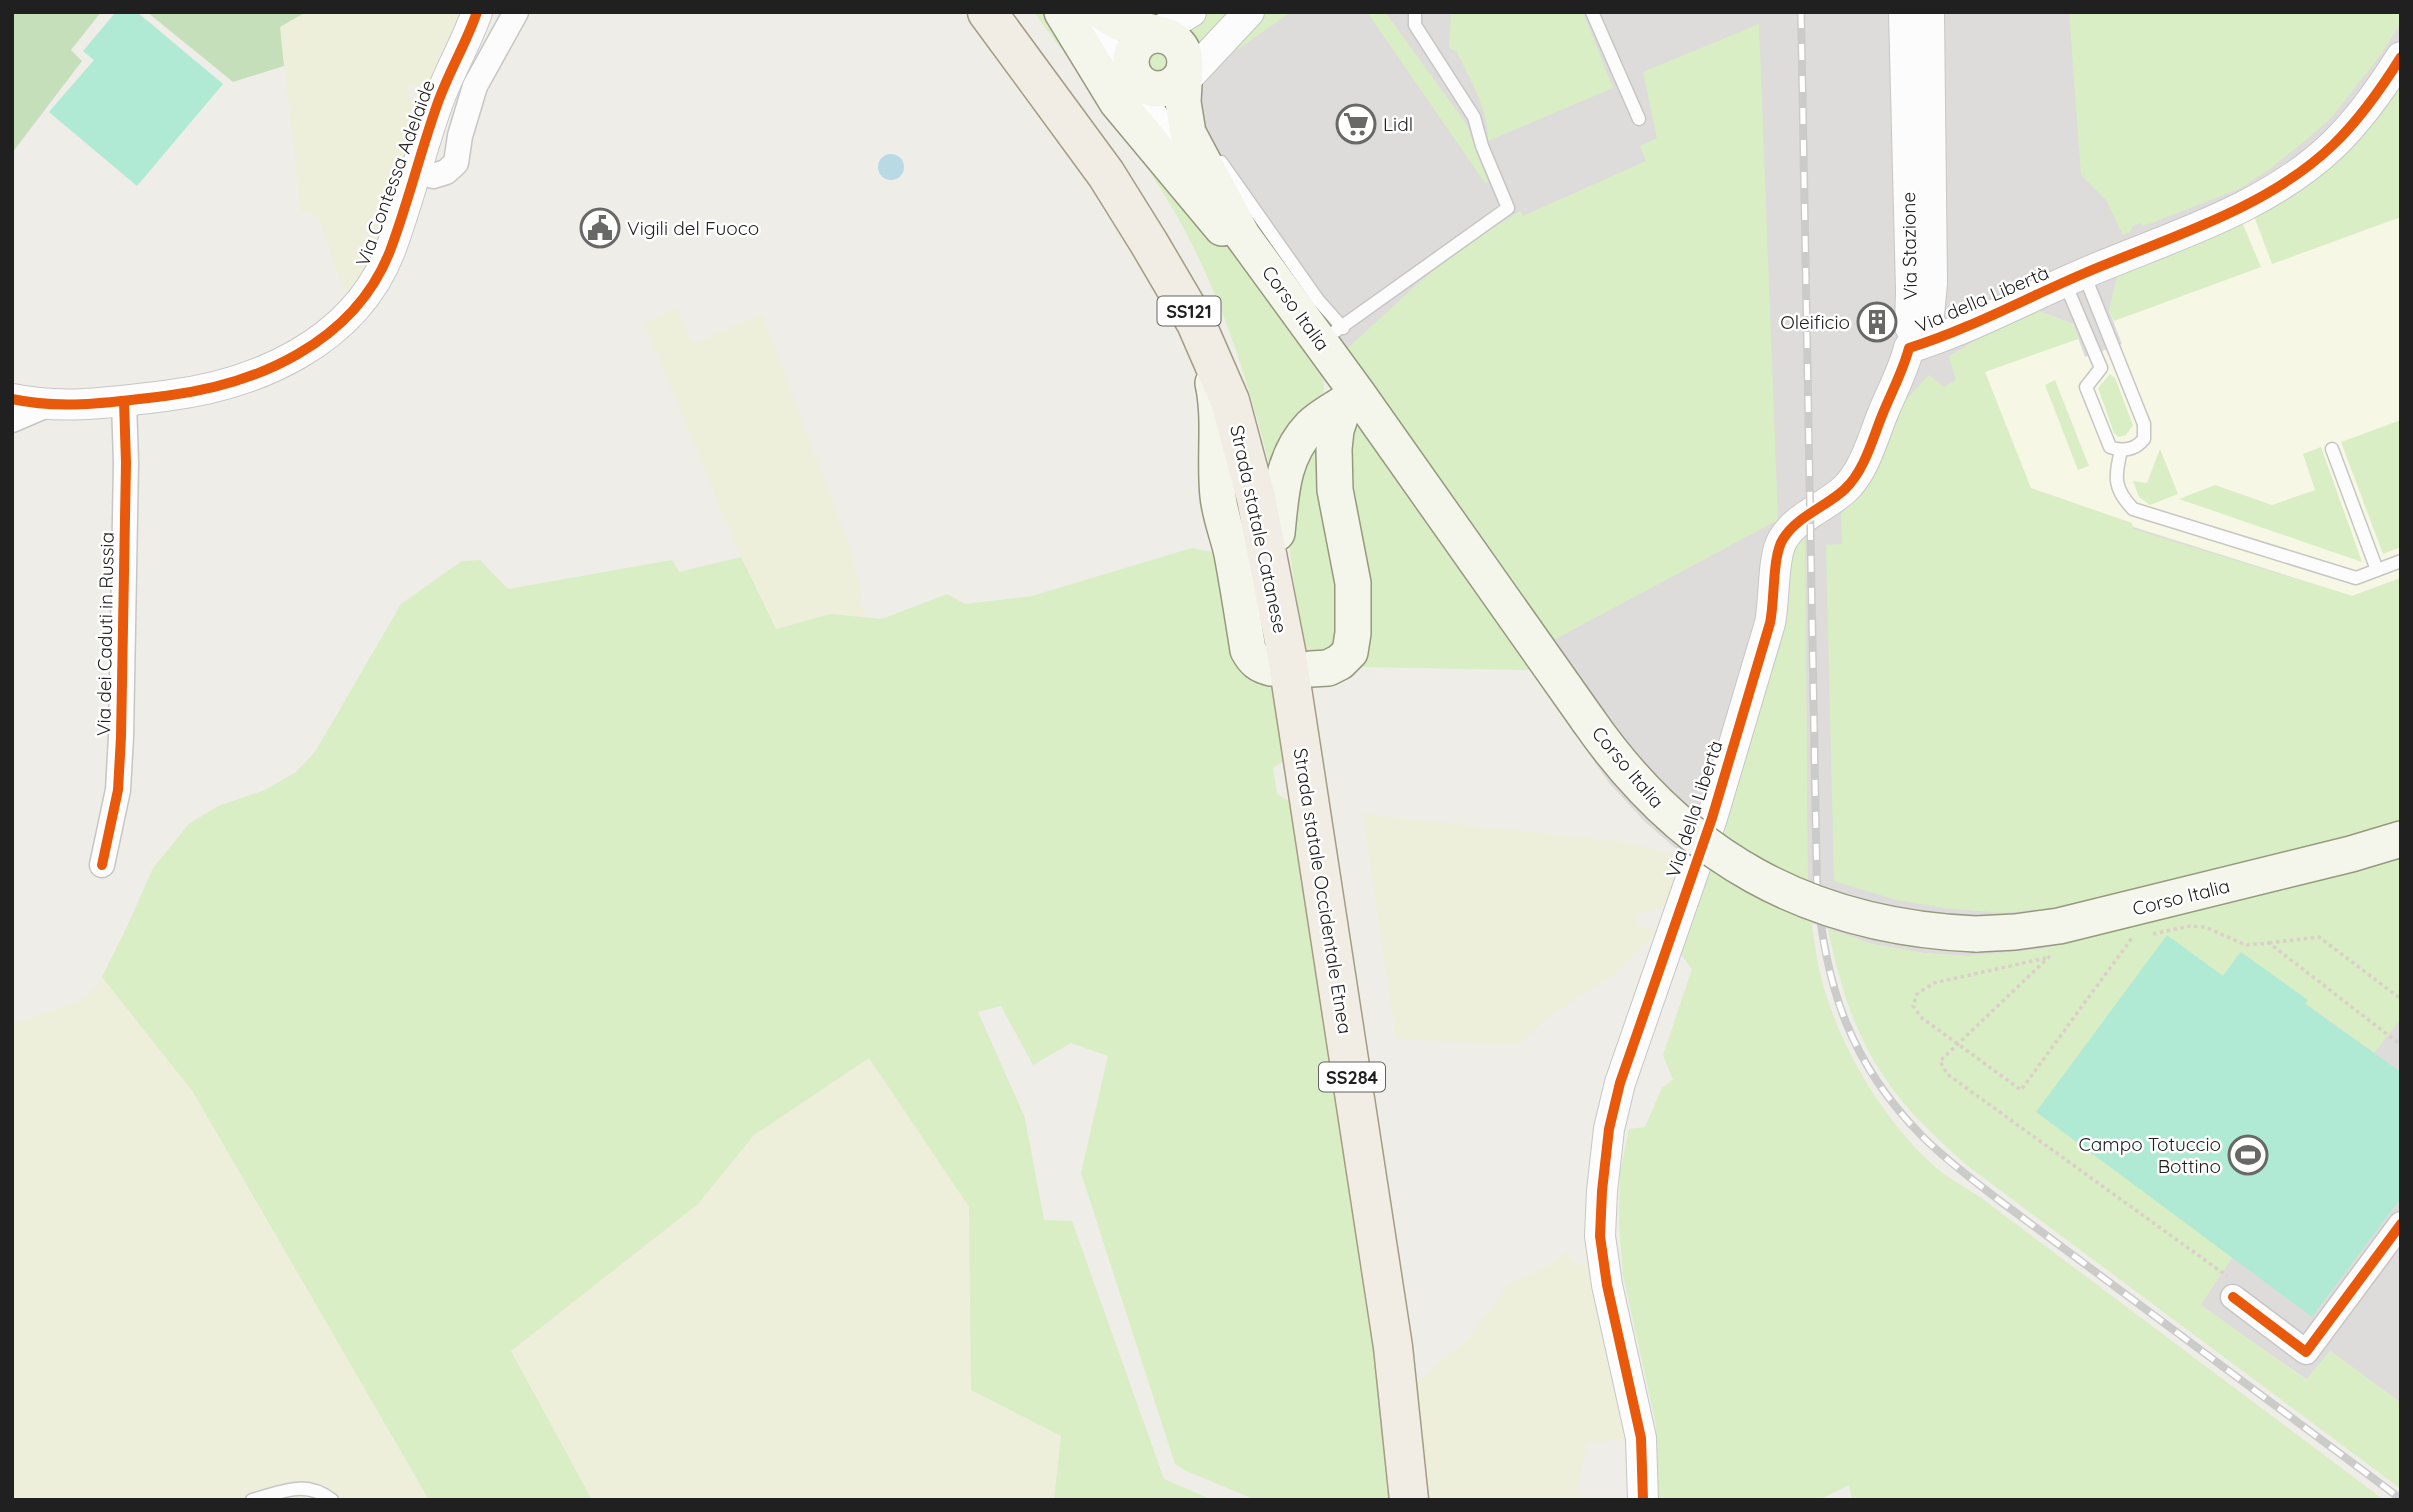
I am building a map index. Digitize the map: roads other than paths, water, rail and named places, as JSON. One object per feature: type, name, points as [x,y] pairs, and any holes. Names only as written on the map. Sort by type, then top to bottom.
[{"type":"main road","points":[[966,12],[982,33],[1054,105]]},
{"type":"main road","name":"Strada statale Catanese","points":[[987,12],[1106,174],[1196,323],[1221,376],[1256,498],[1290,664]]},
{"type":"main road","name":"Strada statale Catanese","points":[[1016,12],[1162,218],[1216,327],[1238,387],[1269,492],[1277,533],[1290,664]]},
{"type":"main road","points":[[1062,12],[1117,102],[1212,218],[1323,331]]},
{"type":"main road","points":[[1102,12],[1118,22],[1171,38],[1179,45],[1184,55],[1182,86],[1154,89],[1143,86],[1133,74],[1131,59],[1134,49],[1141,41],[1156,35]]},
{"type":"main road","name":"Corso Italia","points":[[1182,86],[1188,133],[1242,235],[1323,331],[1352,398],[1623,768],[1655,802],[1710,848],[1749,873],[1802,899],[1870,921],[1940,933],[1976,934],[2059,926],[2351,855]]},
{"type":"main road","points":[[1277,533],[1284,471],[1295,446],[1312,425],[1352,398]]},
{"type":"main road","points":[[1290,664],[1328,668],[1340,662],[1350,652],[1353,633],[1353,583],[1335,490],[1334,449],[1336,429],[1352,398]]},
{"type":"main road","name":"Strada statale Occidentale Etnea","points":[[1290,664],[1387,1310],[1409,1500]]},
{"type":"main road","points":[[2351,855],[2401,839]]},
{"type":"main road","points":[[2351,855],[2391,851],[2401,853]]},
{"type":"street","points":[[416,170],[433,176],[446,172],[456,163],[460,136],[475,86],[516,12]]},
{"type":"street","points":[[1083,12],[1114,61],[1133,74],[1149,110],[1242,235]]},
{"type":"street","points":[[1156,35],[1191,12]]},
{"type":"street","points":[[1182,86],[1249,12]]},
{"type":"street","name":"Via Stazione","points":[[1904,12],[1911,291],[1909,348]]},
{"type":"street","name":"Via Stazione","points":[[1909,348],[1929,316],[1932,284],[1929,12]]},
{"type":"street","name":"Via Contessa Adelaide","points":[[12,399],[47,405],[124,401],[203,391],[265,372],[292,358],[338,326],[374,282],[389,253],[438,102],[478,14]]},
{"type":"street","name":"Via della Libertà","points":[[1643,1500],[1642,1438],[1606,1285],[1600,1236],[1609,1129],[1620,1083],[1712,818],[1770,623],[1779,547],[1788,531],[1846,488],[1858,472],[1901,374],[1909,348],[1943,337],[2246,205],[2285,182],[2332,145],[2362,114],[2401,57]]},
{"type":"street","name":"Via dei Caduti in Russia","points":[[102,865],[118,790],[121,737],[124,401]]},
{"type":"street","points":[[12,420],[47,405]]},
{"type":"street","points":[[2233,1297],[2306,1352],[2401,1224]]},
{"type":"lane","points":[[1592,12],[1639,119]]},
{"type":"lane","points":[[1182,86],[1215,153],[1318,300],[1323,331],[1371,305],[1508,208],[1482,146],[1474,117],[1415,19]]},
{"type":"lane","points":[[2074,278],[2144,424],[2144,439],[2138,446],[2121,451],[2110,447],[2086,387],[2101,368],[2074,278]]},
{"type":"lane","points":[[2332,449],[2377,570]]},
{"type":"lane","points":[[2121,451],[2116,470],[2118,494],[2133,509],[2356,578],[2401,561]]},
{"type":"lane","points":[[252,1500],[304,1486],[319,1491],[331,1500]]},
{"type":"water","points":[[891,154],[900,158],[904,167],[900,176],[891,180],[882,176],[878,167],[882,158]]},
{"type":"railway","points":[[1801,12],[1817,890],[1827,960],[1846,1023],[1860,1053],[1897,1109],[1950,1162],[2401,1499]]},
{"type":"place","name":"Lidl","points":[[1356,124]]},
{"type":"place","name":"Vigili del Fuoco","points":[[600,228]]},
{"type":"place","name":"Oleificio","points":[[1877,322]]},
{"type":"place","name":"Campo Totuccio Bottino","points":[[2248,1155]]}]
